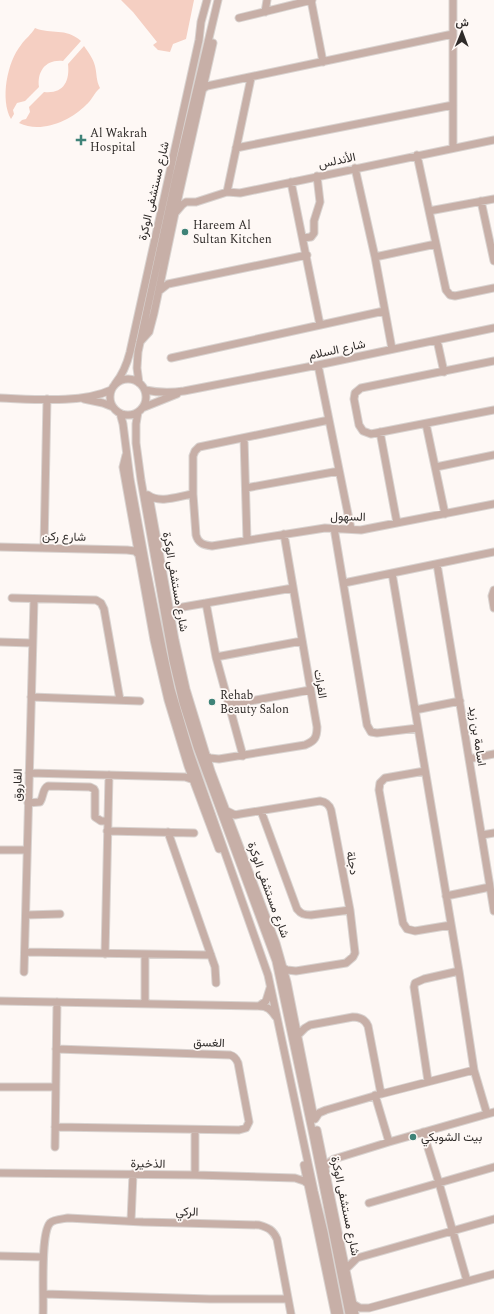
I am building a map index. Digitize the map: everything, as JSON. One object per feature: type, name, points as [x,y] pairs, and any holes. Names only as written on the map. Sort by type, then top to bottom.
[{"type":"street","name":"شارع مستشفى الوكرة","points":[[115,384],[122,376],[128,363],[207,0]]},
{"type":"street","name":"شارع مستشفى الوكرة","points":[[139,382],[137,368],[138,352],[176,178],[218,0]]},
{"type":"street","points":[[265,12],[267,0]]},
{"type":"street","points":[[239,18],[312,0],[323,62]]},
{"type":"street","points":[[453,0],[453,148]]},
{"type":"street","name":"شارع مستشفى الوكرة","points":[[140,343],[149,332],[159,291],[162,271],[215,32],[216,11]]},
{"type":"street","points":[[195,97],[207,86],[251,78],[453,34]]},
{"type":"street","points":[[206,74],[211,81],[219,84]]},
{"type":"street","points":[[185,78],[188,91]]},
{"type":"street","points":[[227,192],[251,78]]},
{"type":"street","points":[[236,148],[453,105]]},
{"type":"street","name":"الأندلس","points":[[186,202],[196,202],[227,192],[240,193],[494,140]]},
{"type":"street","points":[[417,155],[446,290],[450,295],[456,296],[494,288]]},
{"type":"street","points":[[356,168],[375,257],[392,349]]},
{"type":"street","points":[[303,238],[311,237],[314,233],[314,221],[320,198],[317,176]]},
{"type":"street","points":[[176,178],[179,194],[186,202],[182,204],[176,212]]},
{"type":"street","points":[[292,182],[320,325]]},
{"type":"street","points":[[156,204],[165,194]]},
{"type":"street","points":[[429,211],[494,199]]},
{"type":"street","points":[[481,201],[494,261]]},
{"type":"street","points":[[375,257],[436,244]]},
{"type":"street","points":[[159,291],[163,287],[174,283],[306,255]]},
{"type":"street","points":[[162,271],[168,281],[174,283]]},
{"type":"street","points":[[171,358],[384,311]]},
{"type":"street","name":"شارع السلام","points":[[145,390],[158,393],[184,391],[318,365],[494,328]]},
{"type":"street","points":[[437,340],[444,372]]},
{"type":"street","points":[[494,362],[361,388],[355,393],[354,399],[359,425],[363,431],[370,434],[494,410]]},
{"type":"street","points":[[318,365],[352,530]]},
{"type":"street","points":[[76,398],[103,403],[113,407],[120,413],[129,415],[140,410],[146,400],[145,390],[139,382],[124,379],[115,384],[111,390],[110,402],[113,407]]},
{"type":"street","points":[[0,398],[76,398],[103,394],[111,390]]},
{"type":"street","name":"شارع السلام","points":[[140,410],[184,391]]},
{"type":"street","points":[[44,548],[47,399]]},
{"type":"street","name":"شارع مستشفى الوكرة","points":[[140,410],[136,424],[136,443],[141,480],[166,625],[181,696],[197,746],[276,961],[349,1314]]},
{"type":"street","name":"شارع مستشفى الوكرة","points":[[120,413],[146,566],[170,682],[190,753],[271,986],[324,1232],[340,1314]]},
{"type":"street","points":[[148,495],[154,499],[161,500],[193,494],[193,456],[199,447],[329,420]]},
{"type":"street","points":[[426,424],[445,514]]},
{"type":"street","points":[[380,432],[398,524]]},
{"type":"street","points":[[244,438],[247,540]]},
{"type":"street","name":"شارع مستشفى الوكرة","points":[[127,452],[124,459],[123,468],[161,673],[188,766],[262,968],[297,1125],[304,1168],[334,1314]]},
{"type":"street","points":[[436,467],[494,455]]},
{"type":"street","points":[[246,488],[340,471]]},
{"type":"street","name":"شارع مستشفى الوكرة","points":[[141,480],[147,488],[170,615],[186,689],[211,771],[276,943],[287,982],[347,1268],[355,1314]]},
{"type":"street","name":"السهول","points":[[193,494],[197,540],[201,544],[212,546],[324,528],[361,530],[398,524],[494,504]]},
{"type":"street","points":[[151,510],[155,504],[161,500]]},
{"type":"street","points":[[334,528],[367,725],[371,732],[377,733],[418,728]]},
{"type":"street","name":"الفرات","points":[[197,746],[210,758],[219,759],[305,745],[311,743],[315,739],[317,727],[284,534]]},
{"type":"street","points":[[127,550],[136,541]]},
{"type":"street","name":"شارع ركن","points":[[0,547],[127,550],[138,554]]},
{"type":"street","points":[[344,583],[494,552]]},
{"type":"street","name":"شارع مستشفى الوكرة","points":[[138,554],[146,566]]},
{"type":"street","name":"اسامة بن زيد","points":[[437,564],[494,911]]},
{"type":"street","points":[[325,1168],[327,1164],[334,1159],[490,1113],[474,1070],[459,971],[392,573]]},
{"type":"street","points":[[166,625],[170,615],[178,608],[293,588]]},
{"type":"street","points":[[494,590],[492,596],[494,608]]},
{"type":"street","points":[[12,598],[96,600],[101,603],[104,609],[120,700]]},
{"type":"street","name":"الفاروق","points":[[24,972],[34,599]]},
{"type":"street","points":[[168,603],[183,607]]},
{"type":"street","points":[[206,603],[216,657],[244,756]]},
{"type":"street","points":[[216,657],[302,641]]},
{"type":"street","points":[[0,642],[32,643]]},
{"type":"street","points":[[229,705],[310,690]]},
{"type":"street","points":[[31,697],[140,701]]},
{"type":"street","points":[[415,710],[460,701]]},
{"type":"street","points":[[180,776],[187,771],[190,753]]},
{"type":"street","points":[[469,759],[494,754]]},
{"type":"street","points":[[211,771],[219,759]]},
{"type":"street","points":[[425,771],[385,778],[380,782],[379,790],[402,923],[407,929],[415,931],[451,925]]},
{"type":"street","points":[[29,773],[185,776],[194,780]]},
{"type":"street","points":[[105,954],[109,775]]},
{"type":"street","points":[[28,803],[40,802],[44,790],[48,786],[90,787],[95,791],[95,817],[101,821],[108,821]]},
{"type":"street","name":"دجلة","points":[[227,811],[235,815],[314,801],[326,802],[332,810],[350,910],[355,953],[353,957],[346,962],[296,971],[283,968]]},
{"type":"street","points":[[261,811],[297,908],[300,912],[305,915],[311,915],[350,910]]},
{"type":"street","points":[[232,826],[240,814]]},
{"type":"street","points":[[108,831],[194,833]]},
{"type":"street","points":[[168,832],[215,967],[216,983]]},
{"type":"street","points":[[482,835],[494,833]]},
{"type":"street","points":[[0,850],[27,850]]},
{"type":"street","points":[[446,896],[490,888]]},
{"type":"street","points":[[26,915],[60,914]]},
{"type":"street","points":[[25,952],[211,955]]},
{"type":"street","points":[[145,954],[145,1004]]},
{"type":"street","points":[[276,961],[283,968]]},
{"type":"street","points":[[284,994],[287,982],[296,971]]},
{"type":"street","points":[[428,1081],[414,988],[415,983],[424,978],[459,971]]},
{"type":"street","points":[[259,1006],[266,1001],[271,986]]},
{"type":"street","points":[[0,1001],[259,1006],[267,1007],[271,1010],[278,1021]]},
{"type":"street","points":[[55,1147],[57,1002]]},
{"type":"street","points":[[294,1019],[304,1025],[353,1017],[365,1020],[368,1026],[378,1095],[389,1142]]},
{"type":"street","points":[[298,1035],[310,1025]]},
{"type":"street","name":"الغسق","points":[[55,1127],[242,1130],[248,1126],[249,1117],[238,1063],[233,1056],[56,1049]]},
{"type":"street","points":[[315,1120],[320,1113],[326,1110],[428,1081],[474,1070]]},
{"type":"street","points":[[0,1087],[56,1088]]},
{"type":"street","points":[[312,1105],[326,1110]]},
{"type":"street","points":[[195,1130],[195,1175]]},
{"type":"street","points":[[423,1132],[467,1281]]},
{"type":"street","points":[[315,1145],[325,1157],[334,1159]]},
{"type":"street","points":[[369,1203],[494,1167]]},
{"type":"street","points":[[295,1178],[300,1176],[304,1168]]},
{"type":"street","name":"الذخيرة","points":[[0,1172],[295,1178],[307,1183],[314,1190]]},
{"type":"street","points":[[131,1221],[133,1174]]},
{"type":"street","name":"الركي","points":[[43,1314],[43,1257],[46,1230],[50,1223],[68,1218],[259,1224],[268,1227],[274,1231],[277,1239],[291,1314]]},
{"type":"street","points":[[343,1254],[357,1258],[494,1219]]},
{"type":"street","points":[[0,1256],[43,1257]]},
{"type":"street","points":[[347,1268],[357,1258]]},
{"type":"street","points":[[353,1304],[360,1308],[369,1308],[494,1274]]},
{"type":"street","points":[[44,1294],[210,1299],[288,1299]]},
{"type":"street","points":[[360,1314],[369,1308]]},
{"type":"shaded area","points":[[121,0],[194,0],[186,39],[173,44],[170,52],[158,50],[153,45],[157,42],[133,12]]},
{"type":"shaded area","points":[[35,28],[69,34],[81,41],[63,61],[52,62],[44,67],[41,71],[39,87],[25,101],[17,103],[13,110],[14,114],[11,119],[6,102],[9,71],[16,52]]},
{"type":"shaded area","points":[[84,46],[94,63],[100,88],[90,101],[72,116],[55,124],[36,127],[19,123],[26,119],[30,112],[29,107],[44,92],[56,91],[64,86],[68,76],[68,64]]},
{"type":"place","name":"Al Wakrah Hospital","points":[[81,140]]},
{"type":"place","name":"Hareem Al Sultan Kitchen","points":[[185,232]]},
{"type":"place","name":"Rehab Beauty Salon","points":[[212,702]]},
{"type":"place","name":"بيت الشوبكي","points":[[413,1137]]}]
